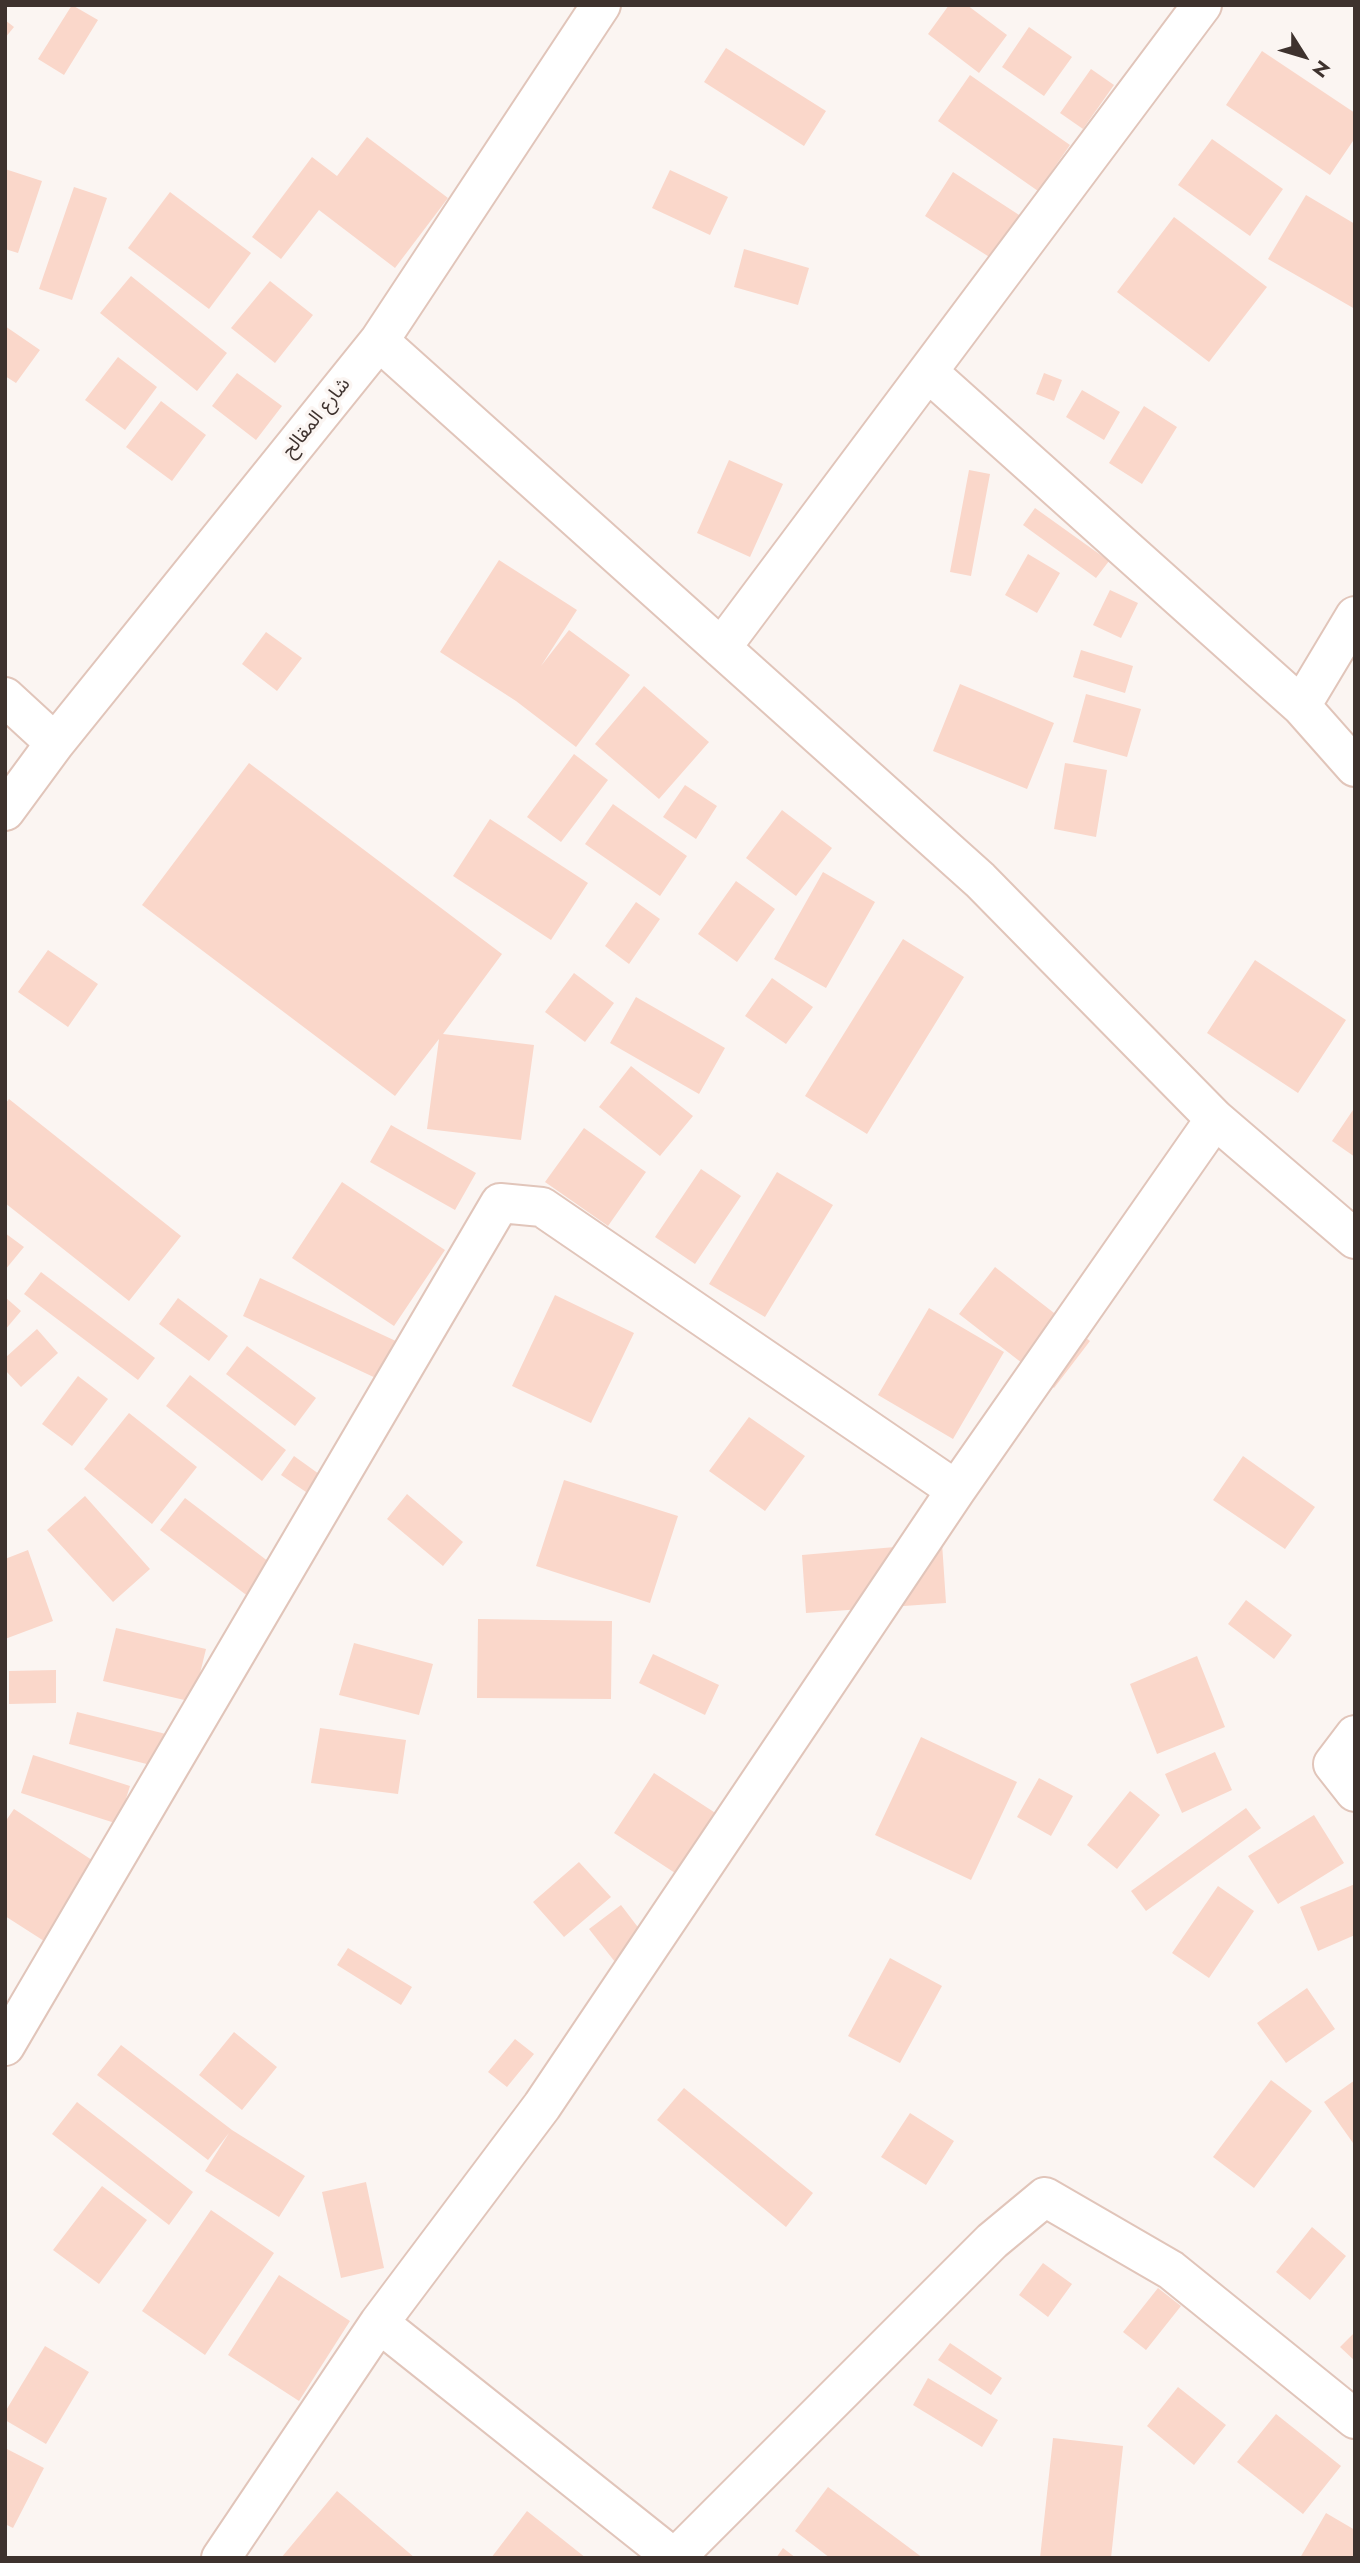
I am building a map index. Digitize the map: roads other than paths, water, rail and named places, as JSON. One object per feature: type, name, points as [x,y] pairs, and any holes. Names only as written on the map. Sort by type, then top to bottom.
[{"type":"street","name":"شارع المقالح","points":[[5,811],[55,743],[379,341],[601,5]]},
{"type":"street","points":[[720,648],[1202,5]]},
{"type":"street","points":[[379,341],[980,880],[1215,1119],[1355,1239]]},
{"type":"street","points":[[928,372],[1301,706],[1355,767]]},
{"type":"street","points":[[1301,706],[1355,616]]},
{"type":"street","points":[[5,697],[55,743]]},
{"type":"street","points":[[221,2558],[379,2323],[542,2106],[956,1490],[1215,1119]]},
{"type":"street","points":[[5,2046],[500,1203],[542,1207],[956,1490]]},
{"type":"street","points":[[1355,1735],[1333,1764],[1355,1792]]},
{"type":"street","points":[[379,2323],[675,2558],[992,2241],[1045,2197],[1171,2270],[1355,2419]]}]
